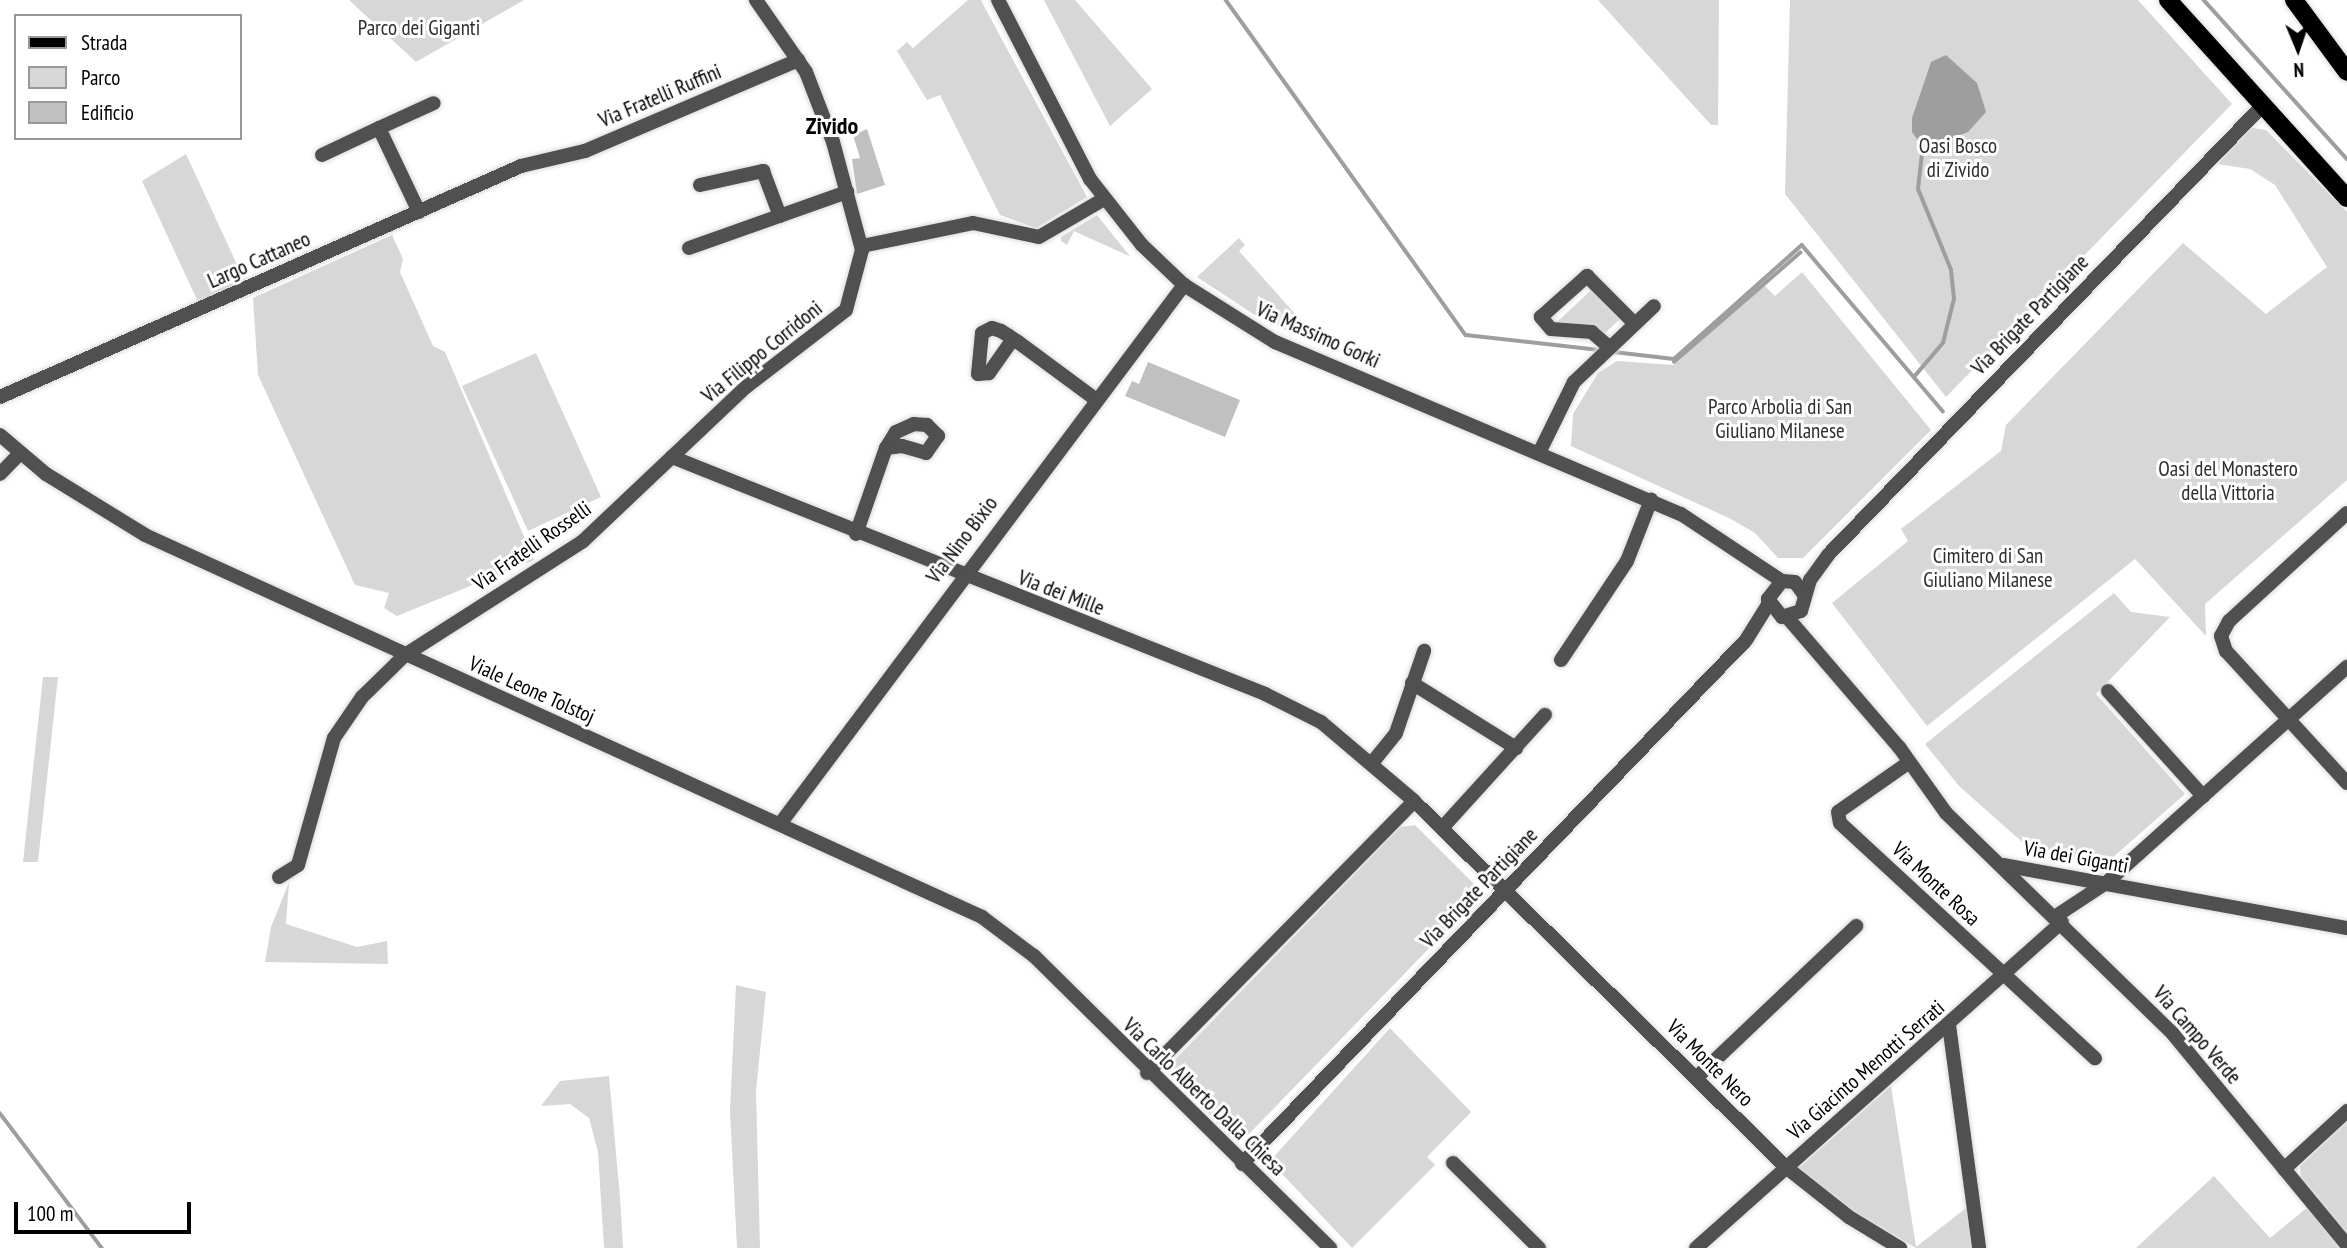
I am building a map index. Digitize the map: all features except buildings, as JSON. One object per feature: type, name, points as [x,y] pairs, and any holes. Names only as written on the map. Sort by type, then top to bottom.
[{"type":"main road","points":[[2168,0],[2347,198]]},
{"type":"main road","points":[[2294,0],[2347,72]]},
{"type":"street","name":"Via Filippo Corridoni","points":[[673,457],[746,387],[846,310],[862,246],[820,104],[798,60],[756,0]]},
{"type":"street","name":"Via Massimo Gorki","points":[[998,0],[1104,199],[1184,285],[1275,342],[1651,500],[1787,581],[1793,610]]},
{"type":"street","name":"Via Fratelli Ruffini","points":[[536,161],[585,151],[798,60]]},
{"type":"street","points":[[321,155],[434,103]]},
{"type":"street","name":"Via Brigate Partigiane","points":[[1242,1164],[1746,640],[1793,610],[1829,554],[2263,105]]},
{"type":"street","points":[[379,128],[419,212]]},
{"type":"street","name":"Largo Cattaneo","points":[[0,397],[536,161]]},
{"type":"street","points":[[700,185],[763,171],[780,216]]},
{"type":"street","points":[[689,248],[847,192]]},
{"type":"street","points":[[862,246],[973,223],[1039,237],[1104,199]]},
{"type":"street","points":[[1609,347],[1592,332],[1551,329],[1541,317],[1587,276],[1634,323]]},
{"type":"street","name":"Via Nino Bixio","points":[[780,824],[1094,398],[1184,285]]},
{"type":"street","points":[[1539,453],[1566,394],[1593,361],[1654,306]]},
{"type":"street","points":[[1013,339],[1094,398]]},
{"type":"street","name":"Viale Leone Tolstoj","points":[[0,435],[20,453],[129,527],[405,655],[969,909],[1051,973]]},
{"type":"street","points":[[856,534],[886,449]]},
{"type":"street","points":[[0,474],[20,453]]},
{"type":"street","name":"Via dei Mille","points":[[673,457],[960,577],[1286,704],[1333,730],[1372,763],[1505,891]]},
{"type":"street","name":"Via Fratelli Rosselli","points":[[279,877],[298,864],[342,723],[405,655],[572,549],[673,457]]},
{"type":"street","points":[[1561,660],[1627,561],[1651,500]]},
{"type":"street","points":[[2347,513],[2221,632],[2226,651],[2347,783]]},
{"type":"street","name":"Via Brigate Partigiane","points":[[1746,640],[1769,598],[1787,581],[1829,554]]},
{"type":"street","points":[[1751,558],[1769,598],[1793,610]]},
{"type":"street","name":"Via dei Giganti","points":[[1793,610],[1812,643],[1946,813],[2003,865],[2345,926]]},
{"type":"street","points":[[1372,763],[1396,733],[1424,651]]},
{"type":"street","name":"Via Giacinto Menotti Serrati","points":[[2068,905],[2106,883],[2347,667]]},
{"type":"street","points":[[1412,683],[1516,748]]},
{"type":"street","points":[[2108,691],[2203,796]]},
{"type":"street","points":[[1442,828],[1545,715]]},
{"type":"street","name":"Via Monte Rosa","points":[[1908,763],[1838,812],[1840,823],[2095,1058]]},
{"type":"street","points":[[1147,1073],[1414,801]]},
{"type":"street","name":"Via Campo Verde","points":[[2003,865],[2174,1034],[2347,1245]]},
{"type":"street","name":"Via Giacinto Menotti Serrati","points":[[1696,1248],[2004,976],[2059,919],[2085,879]]},
{"type":"street","name":"Via Monte Nero","points":[[1505,891],[1787,1168],[1849,1217],[1900,1248]]},
{"type":"street","points":[[1696,1078],[1856,926]]},
{"type":"street","name":"Via Carlo Alberto Dalla Chiesa","points":[[1051,973],[1147,1073],[1330,1248]]},
{"type":"street","points":[[1949,1025],[1979,1248]]},
{"type":"street","points":[[2284,1169],[2347,1111]]},
{"type":"street","points":[[1453,1163],[1539,1248]]},
{"type":"green space","name":"Parco dei Giganti","points":[[349,0],[524,0],[416,62]]},
{"type":"green space","points":[[968,0],[981,0],[1087,197],[1036,228],[1000,215],[940,95],[927,100],[897,51],[907,42],[913,48]]},
{"type":"green space","points":[[1044,0],[1075,0],[1152,89],[1110,126]]},
{"type":"green space","points":[[1598,0],[1719,0],[1718,125],[1711,125]]},
{"type":"green space","name":"Oasi Bosco di Zivido","points":[[1790,0],[2138,0],[2232,104],[1946,397],[1785,194]]},
{"type":"green space","points":[[2247,127],[2266,130],[2347,212],[2347,480],[2205,604],[2206,636],[2135,559],[1927,726],[1832,603],[1908,541],[1901,529],[2001,451],[2006,425],[2183,243],[2266,314],[2327,267],[2275,185],[2250,169],[2218,164]]},
{"type":"green space","points":[[186,154],[245,282],[199,304],[142,181]]},
{"type":"green space","points":[[1097,215],[1129,256],[1074,231],[1067,245],[1061,241],[1061,237]]},
{"type":"green space","points":[[392,235],[403,259],[400,272],[433,346],[445,352],[534,560],[397,616],[384,608],[389,593],[355,585],[258,375],[253,298]]},
{"type":"green space","points":[[1239,238],[1245,245],[1239,251],[1314,335],[1321,329],[1325,343],[1317,344],[1264,321],[1197,277]]},
{"type":"green space","name":"Parco Arbolia di San Giuliano Milanese","points":[[1802,272],[1931,430],[1803,558],[1778,558],[1755,533],[1731,519],[1571,446],[1573,414],[1598,373],[1617,361],[1674,365],[1764,285],[1775,296]]},
{"type":"green space","points":[[1593,288],[1621,318],[1603,335],[1553,326]]},
{"type":"green space","points":[[536,353],[601,497],[528,531],[462,386]]},
{"type":"green space","points":[[2114,593],[2131,612],[2170,617],[2096,694],[2185,794],[2103,866],[2021,841],[1959,786],[1925,744]]},
{"type":"green space","points":[[43,677],[58,677],[38,862],[23,862]]},
{"type":"green space","points":[[1415,825],[1477,887],[1474,902],[1245,1138],[1231,1137],[1166,1069],[1400,827]]},
{"type":"green space","points":[[289,882],[286,924],[357,947],[387,941],[388,964],[265,962],[271,927]]},
{"type":"green space","points":[[736,985],[766,992],[756,1091],[760,1248],[737,1248],[730,1111]]},
{"type":"green space","points":[[1390,1028],[1471,1112],[1427,1157],[1435,1165],[1352,1248],[1270,1161]]},
{"type":"green space","points":[[609,1076],[623,1248],[604,1248],[598,1152],[589,1118],[570,1104],[541,1106],[560,1081]]},
{"type":"green space","points":[[1891,1086],[1916,1247],[1975,1201],[1979,1248],[1916,1248],[1852,1210],[1799,1168]]},
{"type":"green space","points":[[2347,1122],[2347,1248],[2136,1248],[2214,1176],[2270,1238],[2319,1198],[2301,1178],[2300,1166]]},
{"type":"shaded area","points":[[1946,55],[1977,83],[1986,112],[1968,132],[1924,149],[1912,132],[1912,118],[1931,62]]},
{"type":"waterway","points":[[1226,0],[1466,335],[1599,350]]},
{"type":"waterway","points":[[2204,0],[2347,159]]},
{"type":"waterway","points":[[1914,377],[1943,343],[1954,299],[1951,270],[1918,189],[1923,145]]},
{"type":"waterway","points":[[1614,352],[1674,359],[1802,245],[1943,411]]},
{"type":"waterway","points":[[1674,362],[1800,253]]},
{"type":"waterway","points":[[0,1113],[102,1248]]},
{"type":"district","name":"Zivido","points":[[832,126]]},
{"type":"park label","name":"Oasi del Monastero della Vittoria","points":[[2228,481]]},
{"type":"park label","name":"Cimitero di San Giuliano Milanese","points":[[1988,568]]}]
